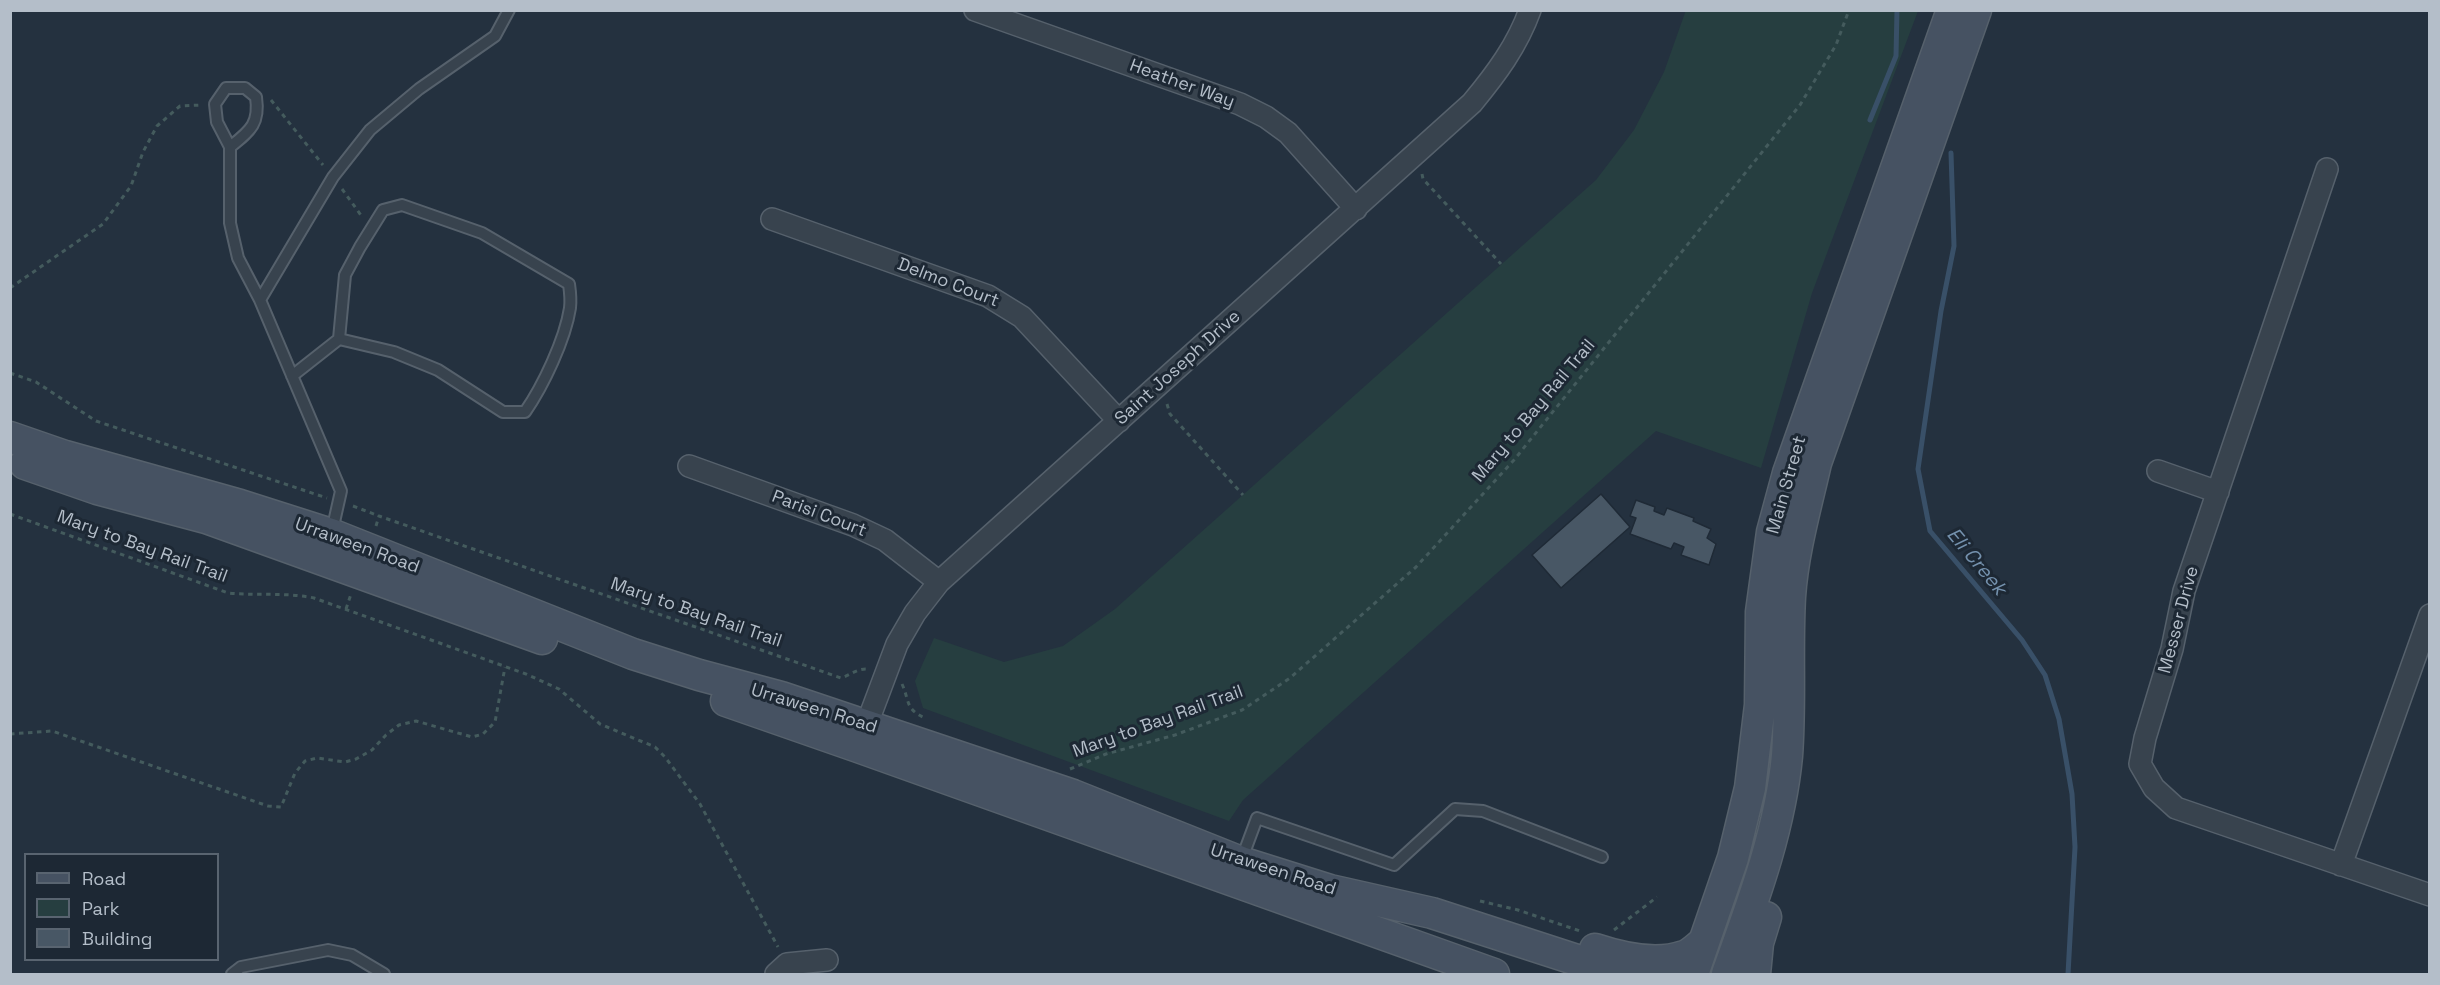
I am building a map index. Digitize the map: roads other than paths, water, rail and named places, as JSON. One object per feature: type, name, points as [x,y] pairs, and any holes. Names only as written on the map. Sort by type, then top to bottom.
[{"type":"main road","name":"Main Street","points":[[1693,975],[1733,858],[1750,788],[1760,705],[1761,612],[1772,532],[1792,462],[1952,10]]},
{"type":"main road","name":"Main Street","points":[[1727,975],[1761,876],[1779,806],[1787,757],[1790,596],[1799,537],[1816,463],[1976,10]]},
{"type":"main road","name":"Urraween Road","points":[[10,437],[64,456],[240,505],[326,547],[363,561],[862,736],[1494,975]]},
{"type":"main road","name":"Urraween Road","points":[[10,459],[97,489],[326,547]]},
{"type":"main road","points":[[1755,975],[1758,943],[1792,823],[1800,773],[1806,712],[1789,667]]},
{"type":"main road","name":"Urraween Road","points":[[862,736],[1073,795],[1241,862],[1330,890],[1432,913],[1620,975]]},
{"type":"main road","points":[[1432,913],[1496,915],[1613,956],[1646,960],[1671,960],[1686,956],[1703,943]]},
{"type":"street","name":"Heather Way","points":[[975,10],[1240,104],[1266,117],[1288,133],[1356,209]]},
{"type":"street","name":"Saint Joseph Drive","points":[[862,736],[897,644],[915,613],[939,582],[1472,103],[1497,73],[1513,47],[1530,10]]},
{"type":"street","name":"Messer Drive","points":[[2327,169],[2184,591],[2172,649],[2145,738],[2140,764],[2154,788],[2176,808],[2430,895]]},
{"type":"street","name":"Delmo Court","points":[[772,219],[958,285],[1006,306],[1022,316],[1119,421]]},
{"type":"street","name":"Parisi Court","points":[[688,466],[853,525],[885,540],[939,582]]},
{"type":"street","points":[[2158,471],[2218,492]]},
{"type":"street","points":[[2341,865],[2430,615]]},
{"type":"street","points":[[782,969],[827,960]]},
{"type":"lane","points":[[260,300],[333,177],[370,130],[420,89],[495,36],[509,10]]},
{"type":"lane","points":[[230,147],[249,132],[258,114],[256,97],[244,88],[226,88],[215,104],[217,122],[230,147],[230,223],[238,258],[260,300],[341,491],[337,514],[326,547]]},
{"type":"lane","points":[[292,376],[339,339],[345,275],[383,210],[402,205],[482,233],[569,284],[570,307],[556,351],[538,393],[525,412],[503,412],[438,370],[394,352],[339,339]]},
{"type":"lane","points":[[1241,862],[1257,818],[1394,865],[1455,809],[1483,811],[1602,857]]},
{"type":"lane","points":[[232,975],[241,967],[328,950],[352,956],[384,975]]},
{"type":"waterway","name":"Eli Creek","points":[[1870,120],[1896,56],[1897,10]]},
{"type":"waterway","name":"Eli Creek","points":[[1951,153],[1954,246],[1941,311],[1918,469],[1930,531],[2022,640],[2045,675],[2059,719],[2072,794],[2075,847],[2068,974]]}]
